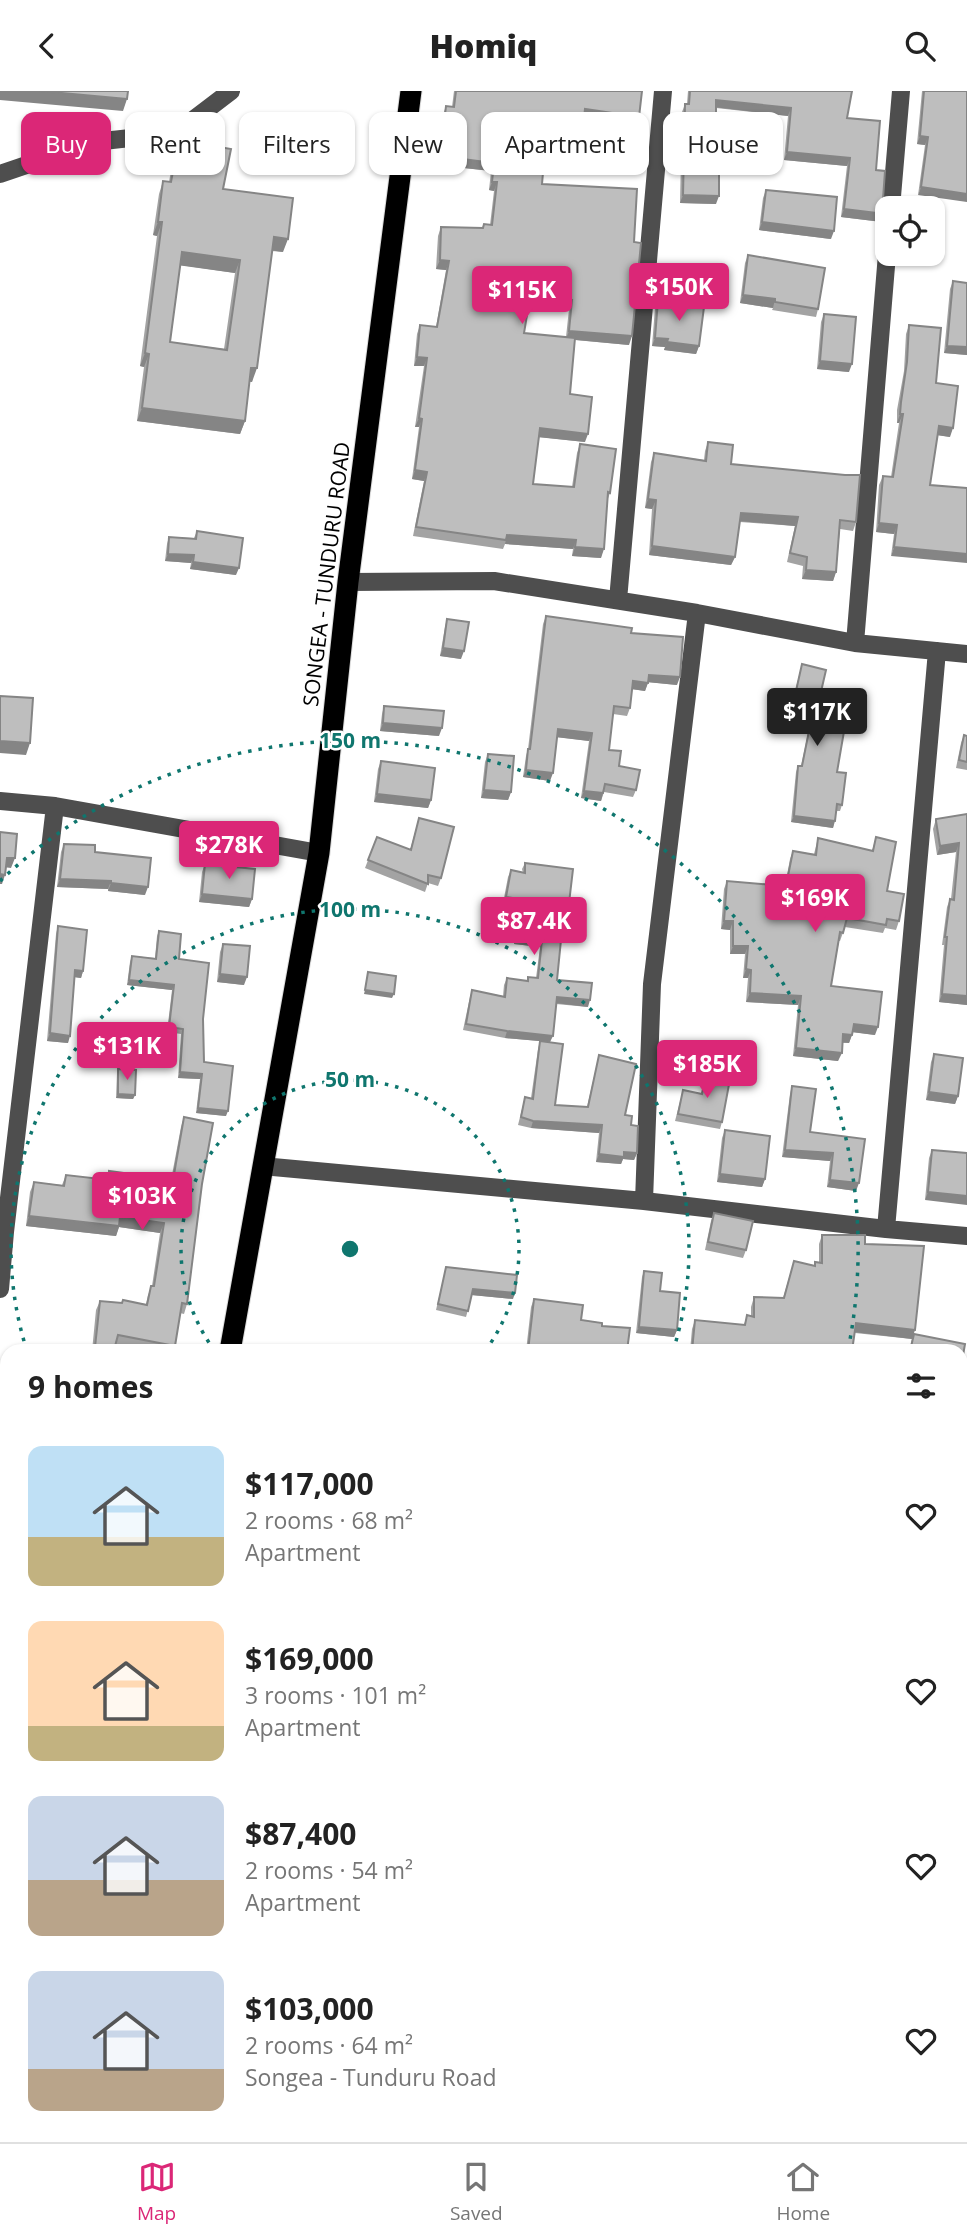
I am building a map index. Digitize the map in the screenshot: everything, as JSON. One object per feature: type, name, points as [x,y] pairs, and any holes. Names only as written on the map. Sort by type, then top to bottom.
[{"type":"highway","name":"SONGEA - TUNDURU ROAD","points":[[231,1344],[319,853],[348,582],[411,91]]},
{"type":"street","points":[[0,174],[94,142],[176,133],[231,91]]},
{"type":"street","points":[[618,600],[663,91]]},
{"type":"street","points":[[892,196],[901,91]]},
{"type":"street","points":[[855,643],[886,266]]},
{"type":"street","points":[[348,582],[494,581],[697,613],[855,643],[967,654]]},
{"type":"street","points":[[644,1201],[652,984],[697,613]]},
{"type":"street","points":[[886,1229],[937,651]]},
{"type":"street","points":[[0,801],[55,806],[319,853]]},
{"type":"street","points":[[0,1289],[55,806]]},
{"type":"street","points":[[262,1166],[644,1201],[967,1236]]},
{"type":"building","points":[[40,91],[128,91],[127,99]]},
{"type":"building","points":[[456,91],[642,91],[640,112],[585,109],[585,112],[481,112],[481,161],[467,160],[467,112],[445,112],[446,106],[454,107]]},
{"type":"building","points":[[690,91],[852,91],[847,118],[880,121],[876,170],[885,171],[883,196],[875,196],[875,213],[844,209],[850,158],[787,152],[791,108],[716,100],[716,112],[685,112],[685,104],[689,104]]},
{"type":"building","points":[[924,91],[967,91],[967,194],[921,187],[928,137],[920,136]]},
{"type":"building","points":[[225,148],[231,149],[223,189],[293,198],[288,239],[274,237],[257,368],[251,368],[245,421],[142,408],[149,354],[145,353],[162,222],[158,222],[163,181],[171,182],[172,175],[225,175]],"holes":[[[182,252],[240,260],[227,350],[170,342]]]},
{"type":"building","points":[[493,175],[543,175],[542,184],[637,189],[634,242],[641,243],[632,336],[569,331],[572,300],[530,297],[524,333],[575,338],[570,394],[592,397],[588,434],[540,428],[533,484],[574,487],[580,444],[616,449],[610,493],[608,492],[604,549],[575,547],[576,540],[507,535],[506,540],[416,527],[427,472],[415,470],[427,358],[417,357],[420,325],[437,327],[449,261],[440,260],[441,227],[483,228],[484,224],[492,225],[497,182],[492,182]]},
{"type":"building","points":[[683,175],[719,175],[719,196],[683,195]]},
{"type":"building","points":[[766,190],[837,197],[834,231],[762,222]]},
{"type":"building","points":[[748,255],[825,268],[818,309],[743,295]]},
{"type":"building","points":[[953,281],[967,283],[967,347],[947,346]]},
{"type":"building","points":[[658,300],[704,307],[699,346],[655,338]]},
{"type":"building","points":[[824,314],[856,317],[852,364],[820,361]]},
{"type":"building","points":[[909,325],[941,328],[936,383],[958,386],[953,428],[939,426],[930,485],[967,488],[967,554],[894,547],[897,525],[879,523],[883,476],[893,477],[903,414],[900,414]]},
{"type":"building","points":[[708,442],[733,445],[731,464],[860,475],[856,522],[840,520],[836,572],[806,570],[807,557],[790,553],[798,517],[741,513],[735,557],[652,546],[656,500],[648,499],[654,453],[706,461]]},
{"type":"building","points":[[197,531],[243,538],[239,568],[193,562],[194,555],[168,554],[169,537],[196,539]]},
{"type":"building","points":[[546,616],[632,628],[631,633],[683,637],[680,677],[649,675],[648,683],[633,681],[630,708],[614,706],[609,750],[621,751],[619,766],[640,770],[636,790],[605,784],[603,793],[584,791],[592,733],[558,729],[553,773],[526,770]]},
{"type":"building","points":[[447,619],[469,622],[464,651],[443,648]]},
{"type":"building","points":[[802,664],[826,670],[817,709],[847,714],[837,772],[846,773],[842,805],[837,804],[835,821],[794,816],[798,766],[802,766],[810,726],[783,722],[787,691],[796,691]]},
{"type":"building","points":[[0,696],[33,698],[30,743],[0,741]]},
{"type":"building","points":[[384,706],[444,711],[442,728],[383,723]]},
{"type":"building","points":[[964,735],[967,736],[967,762],[959,760]]},
{"type":"building","points":[[488,754],[514,756],[511,792],[484,790]]},
{"type":"building","points":[[381,761],[435,768],[431,800],[377,794]]},
{"type":"building","points":[[967,814],[967,996],[942,994],[945,937],[950,899],[954,900],[959,843],[940,846],[936,819]]},
{"type":"building","points":[[419,818],[454,827],[441,878],[428,875],[428,884],[368,860],[377,837],[411,850]]},
{"type":"building","points":[[0,832],[17,834],[15,858],[7,858],[5,875],[0,874]]},
{"type":"building","points":[[876,837],[896,842],[887,891],[904,894],[899,921],[887,919],[886,925],[847,918],[843,933],[840,932],[831,986],[882,992],[878,1027],[854,1024],[852,1035],[843,1034],[842,1053],[796,1048],[801,996],[750,993],[751,970],[746,969],[748,946],[733,946],[733,921],[724,921],[727,881],[786,886],[793,851],[816,855],[818,838],[873,851]]},
{"type":"building","points":[[64,844],[95,845],[95,852],[151,858],[148,887],[111,881],[60,879]]},
{"type":"building","points":[[525,863],[573,869],[567,920],[563,920],[557,980],[592,983],[590,1000],[557,997],[553,1036],[466,1024],[472,990],[505,997],[507,978],[528,981],[528,977],[538,978],[542,940],[516,938],[520,899],[506,897],[511,870],[525,873]]},
{"type":"building","points":[[205,864],[255,869],[252,899],[202,894]]},
{"type":"building","points":[[58,926],[87,930],[83,971],[75,970],[70,1036],[50,1033]]},
{"type":"building","points":[[159,931],[181,934],[179,959],[209,963],[203,1019],[204,1062],[233,1066],[228,1111],[198,1108],[202,1074],[180,1072],[183,1029],[169,1027],[174,985],[129,980],[132,956],[156,959]]},
{"type":"building","points":[[223,944],[250,946],[247,977],[220,974]]},
{"type":"building","points":[[368,972],[396,976],[394,994],[365,990]]},
{"type":"building","points":[[540,1041],[563,1044],[555,1105],[588,1107],[599,1055],[636,1064],[625,1115],[632,1116],[631,1125],[638,1126],[637,1153],[624,1152],[624,1157],[599,1154],[602,1125],[533,1121],[521,1117],[525,1097],[533,1099]]},
{"type":"building","points":[[934,1054],[963,1058],[958,1096],[929,1092]]},
{"type":"building","points":[[118,1069],[136,1070],[135,1095],[118,1094]]},
{"type":"building","points":[[706,1074],[730,1079],[722,1122],[678,1114],[683,1090],[702,1094]]},
{"type":"building","points":[[792,1086],[816,1089],[810,1132],[865,1139],[859,1183],[830,1180],[833,1153],[785,1150]]},
{"type":"building","points":[[184,1117],[213,1123],[202,1184],[187,1304],[182,1303],[175,1344],[118,1335],[116,1344],[95,1344],[100,1301],[122,1303],[123,1300],[147,1305],[151,1286],[154,1286],[164,1223],[120,1217],[119,1226],[29,1216],[34,1182],[64,1186],[66,1175],[109,1180],[109,1171],[173,1180]]},
{"type":"building","points":[[725,1130],[770,1136],[765,1179],[720,1174]]},
{"type":"building","points":[[932,1150],[967,1153],[967,1196],[928,1192]]},
{"type":"building","points":[[714,1213],[753,1221],[746,1250],[708,1242]]},
{"type":"building","points":[[822,1235],[865,1235],[865,1244],[924,1246],[915,1330],[856,1323],[853,1344],[693,1344],[695,1320],[745,1325],[747,1315],[754,1317],[754,1297],[784,1298],[794,1261],[815,1266],[815,1262],[822,1263]]},
{"type":"building","points":[[446,1267],[517,1275],[515,1293],[473,1289],[468,1311],[438,1304]]},
{"type":"building","points":[[644,1271],[662,1273],[660,1291],[680,1293],[677,1330],[639,1327]]},
{"type":"building","points":[[534,1299],[583,1305],[581,1320],[602,1323],[602,1326],[630,1328],[628,1344],[529,1344]]},
{"type":"building","points":[[914,1334],[965,1344],[912,1344]]}]
